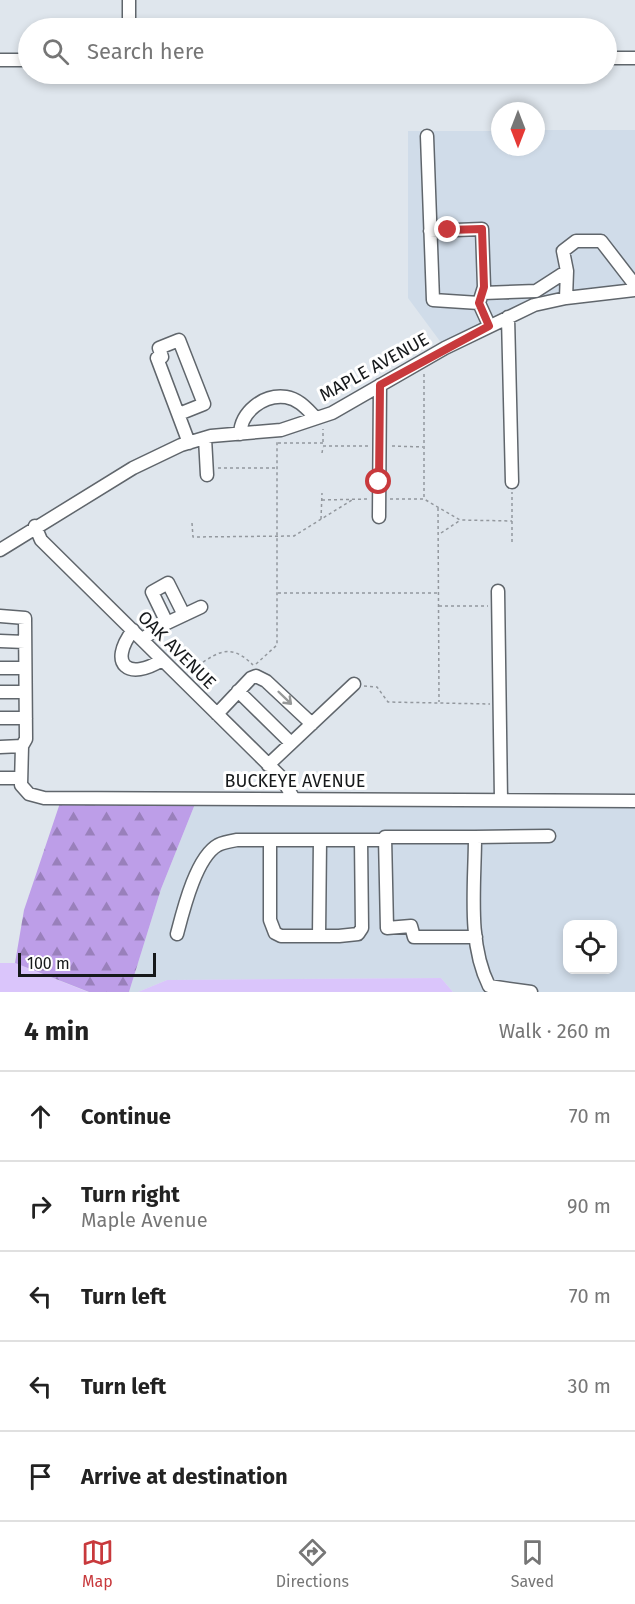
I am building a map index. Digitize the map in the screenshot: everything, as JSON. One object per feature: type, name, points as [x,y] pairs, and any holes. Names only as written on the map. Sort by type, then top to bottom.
[{"type":"street","points":[[129,0],[129,18]]},
{"type":"street","points":[[617,58],[635,58]]},
{"type":"street","points":[[0,60],[18,60]]},
{"type":"street","points":[[427,136],[433,300],[481,298],[536,291],[567,272]]},
{"type":"street","points":[[430,231],[482,229],[481,298],[489,326]]},
{"type":"street","points":[[566,298],[567,272],[563,251],[576,241],[601,241],[635,288]]},
{"type":"street","name":"MAPLE AVENUE","points":[[35,526],[133,468],[189,443],[205,438],[240,434],[277,436],[319,417],[489,326],[534,305],[635,288]]},
{"type":"street","points":[[508,317],[512,482]]},
{"type":"street","points":[[178,414],[204,404],[178,340],[159,348],[162,357],[158,358],[178,414],[189,443]]},
{"type":"street","points":[[379,517],[380,385]]},
{"type":"street","points":[[240,434],[242,421],[252,407],[271,399],[284,397],[296,400],[319,417]]},
{"type":"street","points":[[205,438],[207,472]]},
{"type":"street","points":[[0,550],[35,526]]},
{"type":"street","name":"OAK AVENUE","points":[[35,526],[41,540],[280,777],[294,799]]},
{"type":"street","points":[[167,623],[152,592],[168,583],[184,615]]},
{"type":"street","points":[[498,591],[501,800]]},
{"type":"street","points":[[142,639],[167,623],[201,608]]},
{"type":"street","points":[[0,616],[24,616],[26,718],[21,778],[0,778]]},
{"type":"street","points":[[132,630],[121,647],[121,661],[126,668],[133,671],[143,670],[162,660]]},
{"type":"street","points":[[0,641],[25,642]]},
{"type":"street","points":[[0,668],[25,668]]},
{"type":"street","points":[[217,714],[238,691],[256,676],[266,681],[312,724]]},
{"type":"street","points":[[268,765],[354,684]]},
{"type":"street","points":[[238,691],[291,743]]},
{"type":"street","points":[[0,692],[25,692]]},
{"type":"street","points":[[0,718],[26,718]]},
{"type":"street","points":[[0,747],[22,746]]},
{"type":"street","name":"BUCKEYE AVENUE","points":[[21,778],[21,785],[29,794],[44,798],[635,801]]},
{"type":"street","points":[[177,934],[191,887],[212,850],[218,845],[237,840],[385,840],[385,837],[549,836]]},
{"type":"street","points":[[475,837],[476,937],[480,968],[489,986],[531,992]]},
{"type":"street","points":[[270,840],[271,928],[281,936],[348,936],[358,934],[362,928],[360,840]]},
{"type":"street","points":[[319,936],[320,840]]},
{"type":"street","points":[[385,840],[387,928],[411,926],[414,937],[476,937]]},
{"type":"path","points":[[424,360],[424,499],[460,520],[512,521]]},
{"type":"path","points":[[319,417],[322,453]]},
{"type":"path","points":[[180,678],[222,651],[241,653],[254,666],[277,645],[277,436],[322,443]]},
{"type":"path","points":[[207,472],[277,468]]},
{"type":"path","points":[[512,482],[512,542]]},
{"type":"path","points":[[321,492],[321,520]]},
{"type":"path","points":[[192,523],[193,537],[294,536],[353,500]]},
{"type":"path","points":[[438,507],[440,702]]},
{"type":"path","points":[[440,533],[460,520]]},
{"type":"path","points":[[278,593],[439,593]]},
{"type":"path","points":[[439,606],[498,606]]},
{"type":"path","points":[[354,684],[377,687],[388,702],[500,704]]},
{"type":"shaded area","points":[[545,130],[635,130],[635,290],[566,298],[445,348],[408,298],[408,131],[491,131],[491,156],[545,156]]},
{"type":"shaded area","points":[[195,804],[635,804],[635,992],[453,992],[441,978],[167,980],[138,992],[129,992],[161,889]]},
{"type":"shaded area","points":[[0,963],[15,963],[88,992],[0,992]]},
{"type":"shaded area","points":[[441,978],[453,992],[138,992],[167,980]]},
{"type":"green space","points":[[60,803],[195,804],[161,889],[129,992],[89,992],[15,963],[24,910]]},
{"type":"route","points":[[379,482],[380,385],[489,326],[479,303],[484,287],[482,229],[448,230]]}]
